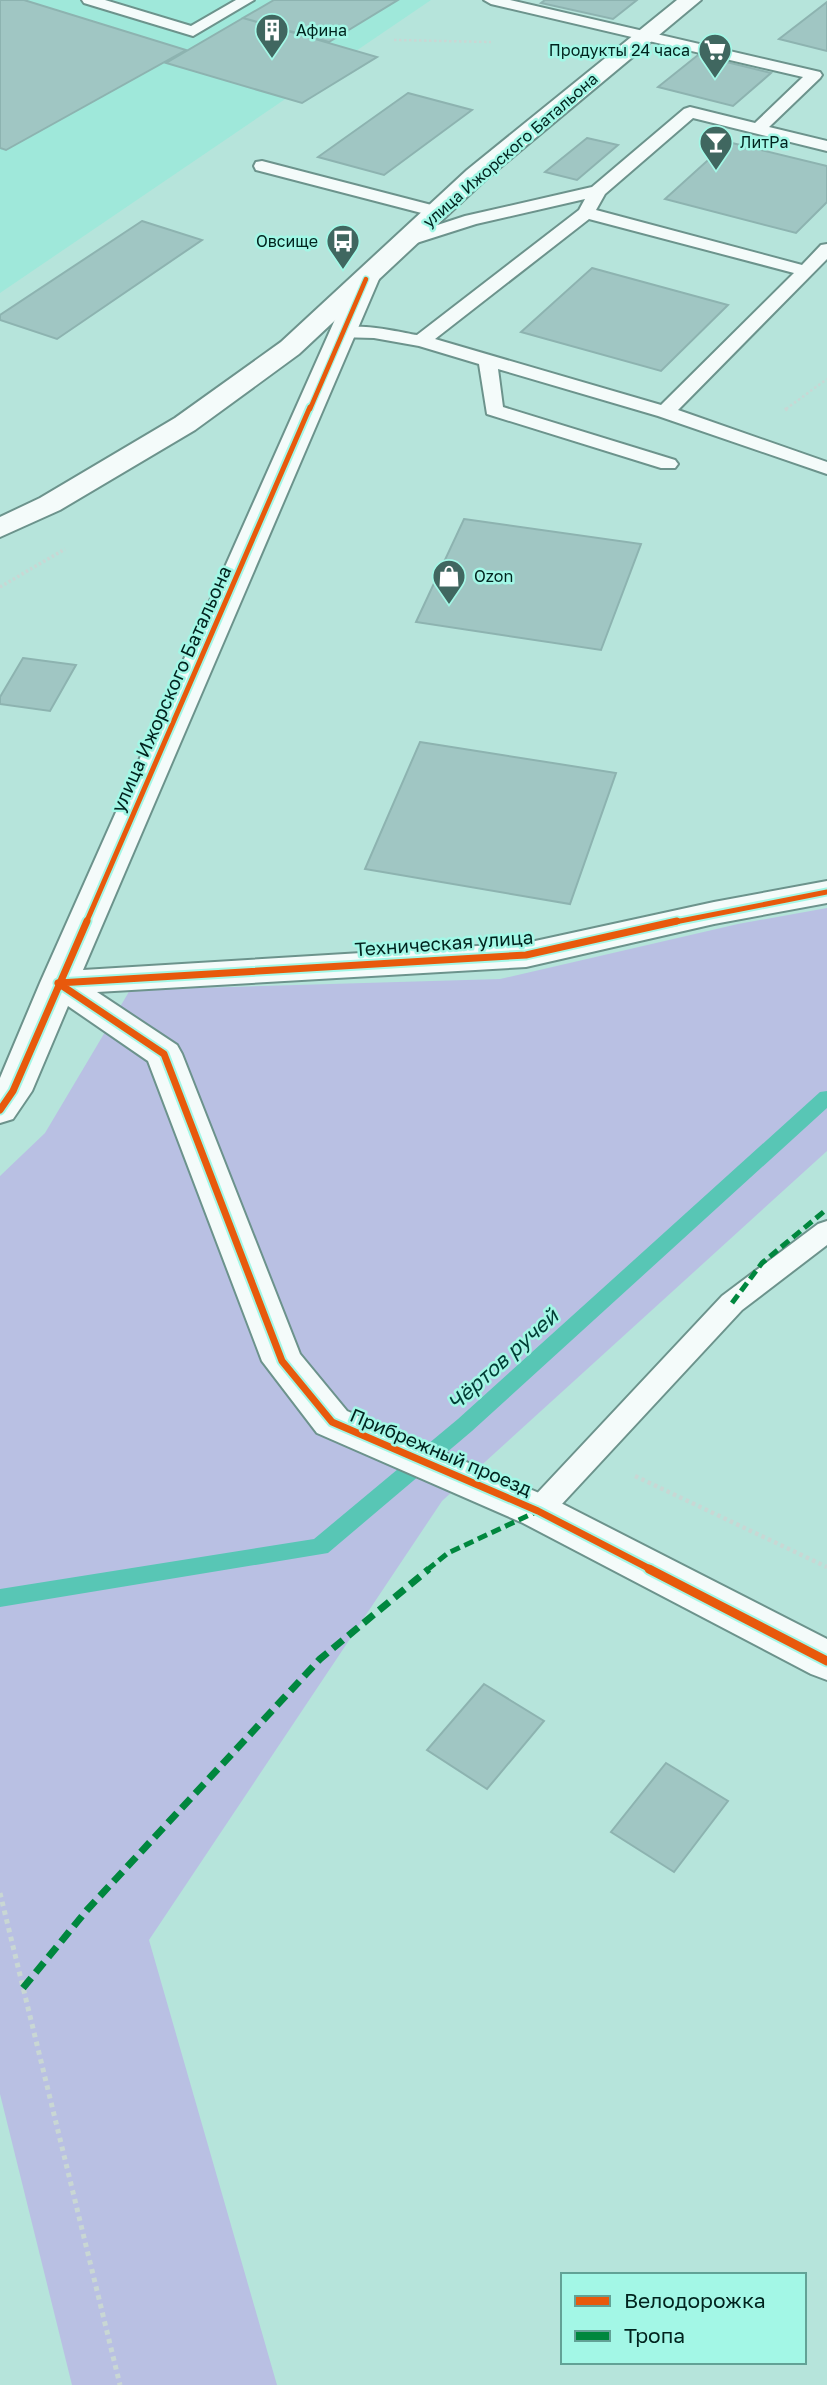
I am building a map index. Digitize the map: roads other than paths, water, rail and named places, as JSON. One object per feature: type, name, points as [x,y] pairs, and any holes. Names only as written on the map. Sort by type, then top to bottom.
[{"type":"street","name":"улица Ижорского Батальона","points":[[0,528],[50,504],[185,424],[290,348],[476,175],[690,0]]},
{"type":"street","name":"улица Ижорского Батальона","points":[[0,1110],[13,1091],[366,279]]},
{"type":"street","name":"Техническая улица","points":[[58,983],[526,955],[715,913],[827,892]]},
{"type":"street","name":"Прибрежный проезд","points":[[58,983],[164,1054],[282,1361],[332,1422],[538,1511],[827,1661]]},
{"type":"lane","points":[[89,0],[193,31],[247,0]]},
{"type":"lane","points":[[491,0],[814,75],[758,129]]},
{"type":"lane","points":[[421,341],[586,213],[598,191],[690,112],[827,146]]},
{"type":"lane","points":[[262,166],[437,212]]},
{"type":"lane","points":[[407,241],[471,220],[598,191]]},
{"type":"lane","points":[[586,213],[806,271]]},
{"type":"lane","points":[[665,412],[827,249]]},
{"type":"lane","points":[[343,333],[374,333],[421,341],[665,412],[818,465],[827,448]]},
{"type":"lane","points":[[488,361],[494,410],[668,464]]},
{"type":"lane","points":[[538,1511],[732,1303],[827,1231]]},
{"type":"waterway","name":"Чёртов ручей","points":[[0,1598],[320,1547],[465,1425],[827,1097]]},
{"type":"place","name":"Афина","points":[[272,60]]},
{"type":"place","name":"Продукты 24 часа","points":[[715,80]]},
{"type":"place","name":"ЛитРа","points":[[716,172]]},
{"type":"place","name":"Овсище","points":[[343,271]]},
{"type":"place","name":"Ozon","points":[[449,606]]}]
